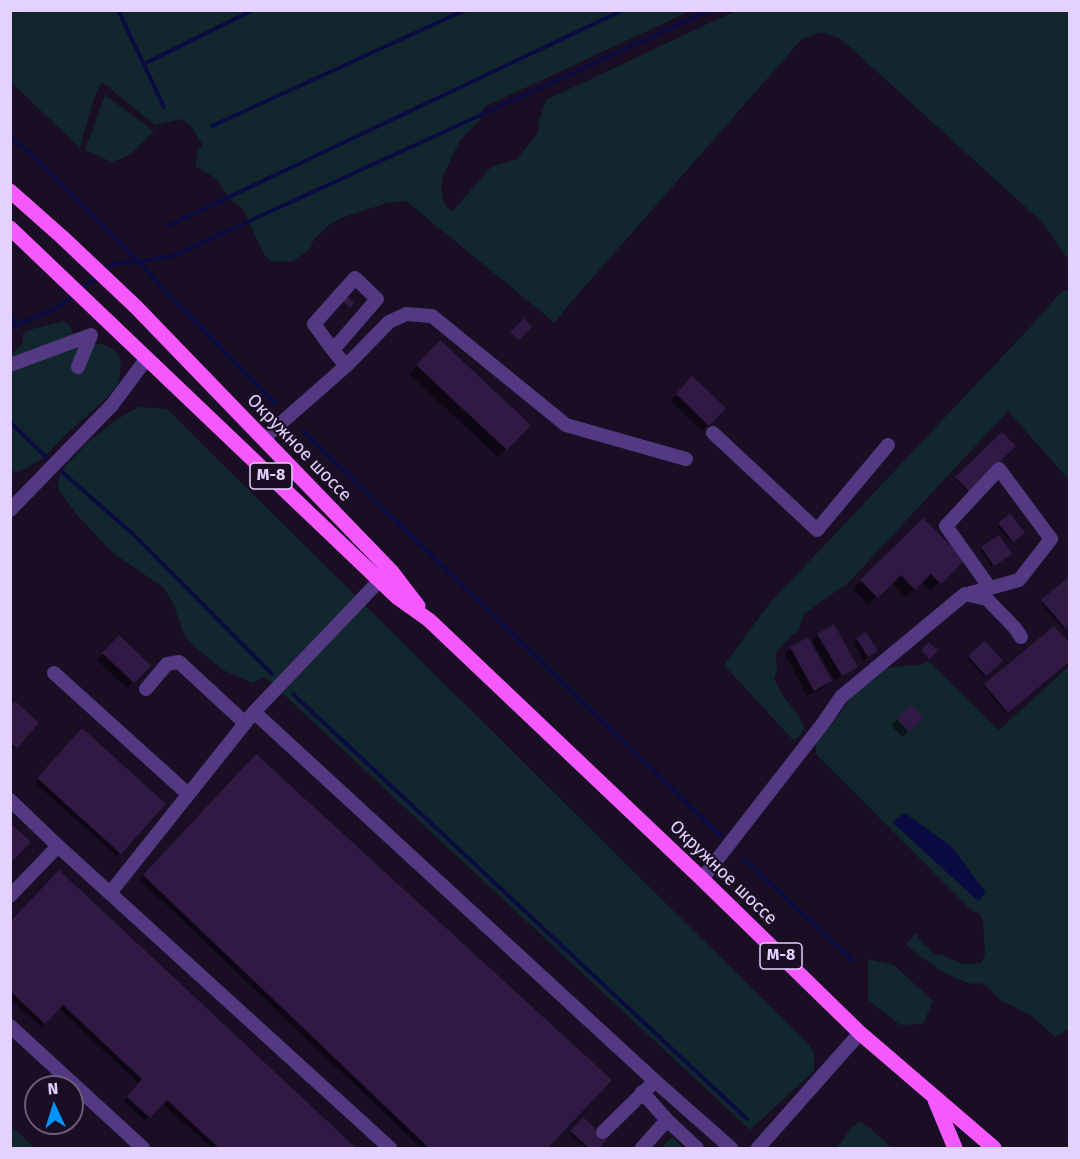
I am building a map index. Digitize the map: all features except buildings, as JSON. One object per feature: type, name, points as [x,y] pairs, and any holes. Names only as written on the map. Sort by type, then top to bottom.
[{"type":"main road","name":"Окружное шоссе","points":[[10,191],[136,307],[264,438],[392,572],[429,620]]},
{"type":"main road","name":"Окружное шоссе","points":[[10,228],[398,598],[429,620],[702,879],[860,1033],[994,1149]]},
{"type":"main road","points":[[934,1097],[955,1149]]},
{"type":"lane","points":[[333,350],[377,299],[355,278],[314,324],[333,350],[346,366]]},
{"type":"lane","points":[[264,438],[346,366],[389,322],[406,314],[432,316],[566,425],[686,459]]},
{"type":"lane","points":[[10,365],[91,335],[78,367]]},
{"type":"lane","points":[[10,510],[112,405],[147,358]]},
{"type":"lane","points":[[713,433],[817,530],[888,445]]},
{"type":"lane","points":[[702,879],[841,697],[965,594],[990,588],[1019,580],[1051,539],[999,469],[946,526],[990,588]]},
{"type":"lane","points":[[110,893],[249,718],[380,580]]},
{"type":"lane","points":[[965,594],[987,600],[1015,628],[1020,637]]},
{"type":"lane","points":[[146,689],[167,664],[179,662],[249,718],[731,1149]]},
{"type":"lane","points":[[54,673],[189,794]]},
{"type":"lane","points":[[10,800],[390,1149]]},
{"type":"lane","points":[[10,896],[58,846]]},
{"type":"lane","points":[[10,1026],[143,1149]]},
{"type":"lane","points":[[758,1149],[860,1033]]},
{"type":"lane","points":[[603,1132],[655,1081]]},
{"type":"lane","points":[[642,1092],[697,1149]]},
{"type":"lane","points":[[642,1149],[667,1120]]},
{"type":"shaded area","points":[[10,11],[690,11],[484,107],[479,121],[460,140],[444,174],[441,188],[444,203],[452,212],[491,167],[517,159],[538,133],[546,100],[735,11],[1069,11],[1069,254],[1067,258],[1043,223],[840,38],[821,32],[801,40],[555,323],[406,201],[387,203],[344,217],[329,225],[314,239],[310,249],[293,261],[273,262],[263,252],[242,208],[229,199],[217,179],[195,166],[198,151],[203,145],[190,125],[180,119],[155,125],[102,82],[92,105],[80,148],[11,82]]},
{"type":"shaded area","points":[[105,95],[154,131],[130,155],[112,162],[85,150]]},
{"type":"shaded area","points":[[1062,291],[1070,291],[1069,480],[1008,411],[849,582],[804,614],[798,631],[776,653],[777,670],[774,679],[800,718],[804,728],[800,736],[793,740],[724,665],[769,604]]},
{"type":"shaded area","points":[[64,321],[71,327],[76,345],[102,344],[118,354],[121,364],[118,384],[107,398],[43,458],[20,472],[12,471],[10,356],[23,343],[22,335],[29,330]]},
{"type":"shaded area","points":[[138,407],[167,409],[809,1045],[814,1053],[814,1071],[750,1130],[265,677],[253,683],[223,670],[195,647],[184,635],[173,603],[163,587],[113,553],[77,515],[59,490],[58,481],[64,467],[88,442],[116,420]]},
{"type":"shaded area","points":[[928,661],[999,730],[1069,666],[1069,1029],[1055,1037],[1032,1016],[1002,1002],[987,986],[979,983],[971,984],[946,974],[906,944],[916,933],[921,942],[935,954],[963,964],[981,963],[985,955],[983,922],[980,914],[972,911],[817,755],[815,742],[833,723],[852,696],[888,668],[917,666]]},
{"type":"shaded area","points":[[905,813],[952,847],[986,893],[978,901],[892,822]]},
{"type":"shaded area","points":[[868,959],[894,965],[933,1001],[923,1024],[900,1025],[868,1000]]},
{"type":"shaded area","points":[[861,1122],[892,1148],[837,1148],[852,1127]]},
{"type":"shaded area","points":[[11,1126],[35,1148],[11,1148]]},
{"type":"shaded area","points":[[672,1137],[684,1148],[661,1148]]},
{"type":"waterway","points":[[118,10],[164,107]]},
{"type":"waterway","points":[[144,64],[253,10]]},
{"type":"waterway","points":[[212,126],[465,10]]},
{"type":"waterway","points":[[170,225],[623,10]]},
{"type":"waterway","points":[[103,272],[115,263],[139,262],[173,256],[710,10]]},
{"type":"waterway","points":[[10,137],[29,152],[139,262],[275,403]]},
{"type":"waterway","points":[[82,289],[97,277]]},
{"type":"waterway","points":[[10,328],[57,308],[73,296]]},
{"type":"waterway","points":[[10,316],[18,324]]},
{"type":"waterway","points":[[10,422],[47,458]]},
{"type":"waterway","points":[[303,431],[721,836]]},
{"type":"waterway","points":[[62,472],[134,535],[272,674]]},
{"type":"waterway","points":[[293,694],[747,1119]]},
{"type":"waterway","points":[[743,858],[853,961]]}]
